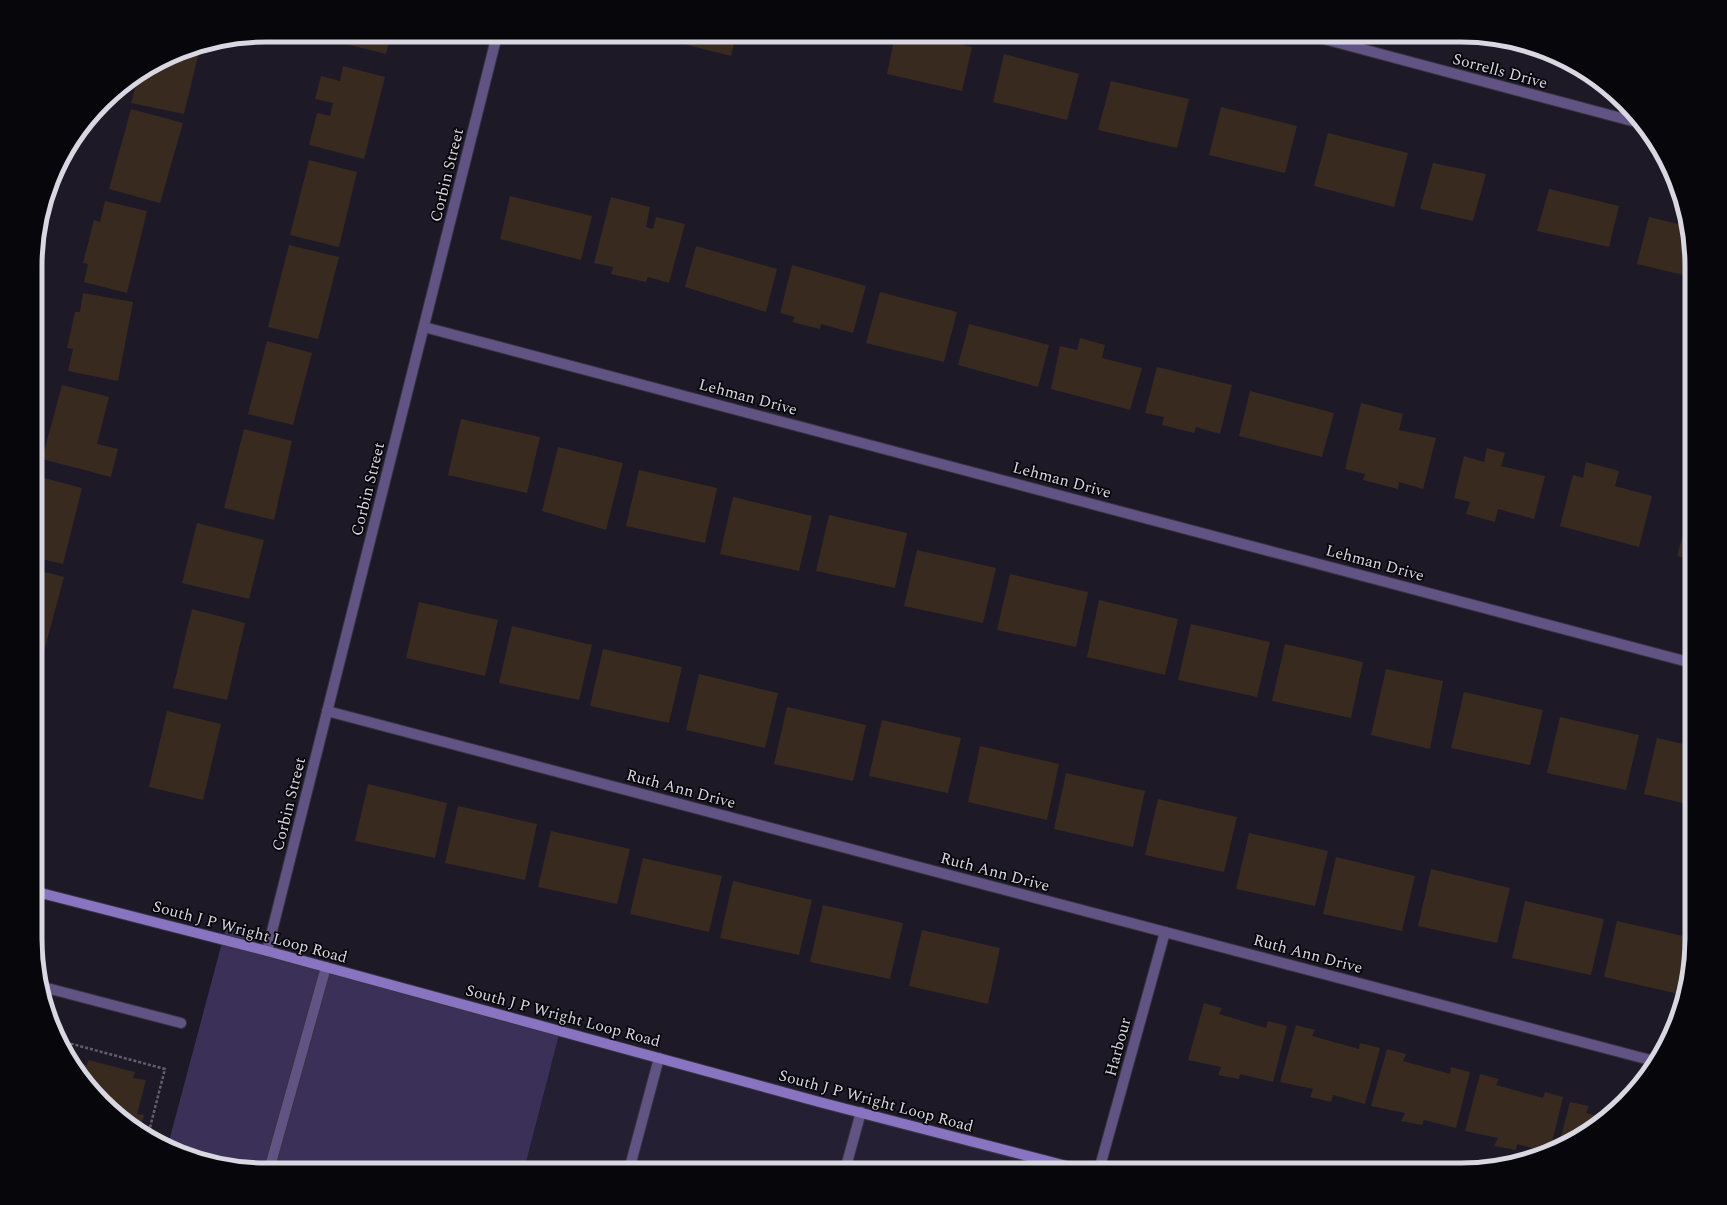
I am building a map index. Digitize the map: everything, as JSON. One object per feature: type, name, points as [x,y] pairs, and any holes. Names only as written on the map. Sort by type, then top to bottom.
[{"type":"main road","name":"South J P Wright Loop Road","points":[[42,893],[267,951],[823,1103],[1055,1163]]},
{"type":"street","name":"Corbin Street","points":[[267,951],[495,42]]},
{"type":"street","name":"Sorrells Drive","points":[[1336,42],[1631,121]]},
{"type":"street","name":"Lehman Drive","points":[[424,327],[1685,661]]},
{"type":"street","name":"Ruth Ann Drive","points":[[327,711],[1649,1060]]},
{"type":"street","name":"Harbour","points":[[1101,1163],[1165,932]]},
{"type":"street","points":[[272,1163],[326,967]]},
{"type":"street","points":[[47,988],[181,1023]]},
{"type":"street","points":[[631,1163],[659,1058]]},
{"type":"street","points":[[847,1163],[861,1112]]},
{"type":"path","points":[[67,1042],[165,1069],[149,1130]]},
{"type":"shaded area","points":[[228,920],[267,951],[560,1031],[526,1163],[252,1163],[222,1159],[194,1151],[169,1141]]},
{"type":"shaded area","points":[[560,1031],[1055,1163],[526,1163]]},
{"type":"building","points":[[337,42],[389,42],[386,54]]},
{"type":"building","points":[[676,42],[734,42],[731,56]]},
{"type":"building","points":[[894,42],[953,42],[972,47],[962,91],[887,74]]},
{"type":"building","points":[[199,53],[184,114],[131,103],[136,84],[167,65]]},
{"type":"building","points":[[1004,54],[1079,74],[1067,120],[993,102]]},
{"type":"building","points":[[343,66],[385,77],[364,159],[309,145],[317,113],[330,116],[333,103],[315,99],[321,76],[340,81]]},
{"type":"building","points":[[1111,81],[1189,99],[1177,148],[1098,130]]},
{"type":"building","points":[[1221,107],[1297,126],[1285,173],[1209,155]]},
{"type":"building","points":[[131,109],[183,123],[160,203],[109,189]]},
{"type":"building","points":[[1328,133],[1408,153],[1394,207],[1314,186]]},
{"type":"building","points":[[309,160],[357,172],[339,247],[290,235]]},
{"type":"building","points":[[1433,163],[1486,174],[1473,221],[1420,209]]},
{"type":"building","points":[[1549,189],[1619,206],[1609,247],[1537,231]]},
{"type":"building","points":[[510,196],[592,216],[581,260],[500,239]]},
{"type":"building","points":[[611,197],[650,207],[646,227],[653,229],[656,217],[685,224],[669,283],[648,277],[646,282],[611,274],[613,267],[594,263]]},
{"type":"building","points":[[105,201],[147,211],[127,293],[84,282],[88,264],[83,263],[94,220],[100,222]]},
{"type":"building","points":[[1649,217],[1681,225],[1685,252],[1685,275],[1637,264]]},
{"type":"building","points":[[289,245],[339,257],[318,339],[268,327]]},
{"type":"building","points":[[696,246],[777,269],[766,312],[685,287]]},
{"type":"building","points":[[792,265],[866,286],[853,333],[821,324],[820,329],[792,322],[795,317],[780,313]]},
{"type":"building","points":[[880,292],[957,312],[944,362],[866,343]]},
{"type":"building","points":[[83,293],[133,302],[118,381],[68,371],[73,349],[67,348],[75,312],[80,312]]},
{"type":"building","points":[[969,324],[1049,345],[1038,387],[958,365]]},
{"type":"building","points":[[1080,338],[1105,345],[1102,358],[1142,368],[1130,410],[1051,389],[1060,346],[1077,350]]},
{"type":"building","points":[[267,341],[312,353],[293,425],[248,414]]},
{"type":"building","points":[[1157,367],[1232,385],[1220,434],[1196,427],[1194,433],[1162,425],[1164,417],[1145,413]]},
{"type":"building","points":[[62,385],[109,397],[97,444],[118,449],[111,477],[42,459]]},
{"type":"building","points":[[1250,391],[1334,413],[1322,457],[1239,436]]},
{"type":"building","points":[[1361,403],[1403,414],[1399,430],[1436,438],[1423,489],[1399,482],[1398,489],[1363,480],[1365,474],[1345,469]]},
{"type":"building","points":[[461,419],[540,437],[527,493],[448,475]]},
{"type":"building","points":[[244,429],[292,441],[274,520],[224,508]]},
{"type":"building","points":[[558,447],[623,463],[606,530],[542,511]]},
{"type":"building","points":[[1487,448],[1505,453],[1501,466],[1545,476],[1534,519],[1498,509],[1495,522],[1466,514],[1470,502],[1454,498],[1464,456],[1484,462]]},
{"type":"building","points":[[1586,462],[1619,471],[1615,486],[1652,496],[1639,547],[1560,526],[1573,475],[1583,478]]},
{"type":"building","points":[[639,470],[717,488],[705,543],[626,526]]},
{"type":"building","points":[[42,477],[82,488],[63,564],[42,559]]},
{"type":"building","points":[[733,497],[812,516],[799,571],[720,554]]},
{"type":"building","points":[[829,515],[907,533],[895,588],[816,571]]},
{"type":"building","points":[[197,523],[264,540],[249,599],[182,583]]},
{"type":"building","points":[[1685,528],[1685,558],[1677,556]]},
{"type":"building","points":[[917,550],[996,568],[983,623],[904,606]]},
{"type":"building","points":[[42,571],[64,577],[42,655]]},
{"type":"building","points":[[1010,574],[1088,592],[1076,647],[997,630]]},
{"type":"building","points":[[1099,600],[1178,619],[1165,675],[1087,657]]},
{"type":"building","points":[[419,602],[498,620],[485,676],[406,658]]},
{"type":"building","points":[[192,609],[245,623],[227,700],[173,688]]},
{"type":"building","points":[[1191,624],[1270,642],[1257,697],[1178,680]]},
{"type":"building","points":[[512,626],[592,645],[579,700],[499,683]]},
{"type":"building","points":[[1285,644],[1363,662],[1351,718],[1272,701]]},
{"type":"building","points":[[603,649],[682,667],[669,723],[590,706]]},
{"type":"building","points":[[1386,669],[1443,681],[1430,749],[1371,735]]},
{"type":"building","points":[[699,674],[778,693],[765,748],[686,730]]},
{"type":"building","points":[[1464,692],[1543,710],[1530,765],[1451,748]]},
{"type":"building","points":[[787,707],[866,725],[853,781],[774,764]]},
{"type":"building","points":[[167,711],[221,724],[203,800],[149,787]]},
{"type":"building","points":[[1560,717],[1639,735],[1626,790],[1547,773]]},
{"type":"building","points":[[882,720],[961,738],[948,793],[869,776]]},
{"type":"building","points":[[1657,738],[1685,744],[1685,803],[1644,794]]},
{"type":"building","points":[[980,746],[1059,764],[1047,820],[968,802]]},
{"type":"building","points":[[1066,773],[1145,791],[1133,847],[1054,829]]},
{"type":"building","points":[[368,784],[447,803],[435,858],[355,841]]},
{"type":"building","points":[[1158,799],[1237,817],[1224,872],[1145,855]]},
{"type":"building","points":[[458,806],[537,824],[525,880],[445,863]]},
{"type":"building","points":[[551,831],[630,849],[617,904],[538,887]]},
{"type":"building","points":[[1249,833],[1328,851],[1315,906],[1236,889]]},
{"type":"building","points":[[1336,857],[1415,876],[1402,931],[1323,914]]},
{"type":"building","points":[[643,858],[722,876],[709,932],[630,914]]},
{"type":"building","points":[[1431,869],[1510,888],[1497,943],[1418,926]]},
{"type":"building","points":[[733,881],[812,900],[799,955],[720,938]]},
{"type":"building","points":[[1525,901],[1604,919],[1591,975],[1512,958]]},
{"type":"building","points":[[823,905],[903,923],[890,979],[810,962]]},
{"type":"building","points":[[1617,921],[1685,936],[1685,953],[1678,994],[1604,977]]},
{"type":"building","points":[[922,930],[1000,948],[988,1004],[909,986]]},
{"type":"building","points":[[1204,1003],[1222,1008],[1219,1014],[1266,1028],[1268,1021],[1287,1026],[1273,1082],[1240,1074],[1239,1079],[1218,1075],[1221,1067],[1188,1060]]},
{"type":"building","points":[[1296,1025],[1315,1030],[1312,1036],[1359,1049],[1360,1043],[1380,1048],[1365,1104],[1333,1095],[1331,1102],[1310,1097],[1313,1089],[1280,1082]]},
{"type":"building","points":[[1387,1049],[1406,1054],[1403,1061],[1450,1074],[1451,1067],[1470,1072],[1456,1128],[1424,1120],[1422,1125],[1401,1121],[1405,1113],[1371,1106]]},
{"type":"building","points":[[88,1060],[135,1072],[133,1078],[146,1080],[137,1114],[144,1115],[141,1125],[118,1107],[98,1087],[80,1063],[87,1065]]},
{"type":"building","points":[[1480,1074],[1499,1079],[1496,1085],[1543,1098],[1545,1092],[1563,1097],[1552,1144],[1537,1149],[1517,1144],[1516,1150],[1494,1146],[1498,1138],[1465,1131]]},
{"type":"building","points":[[1570,1102],[1589,1106],[1586,1113],[1598,1116],[1573,1133],[1560,1140]]}]
